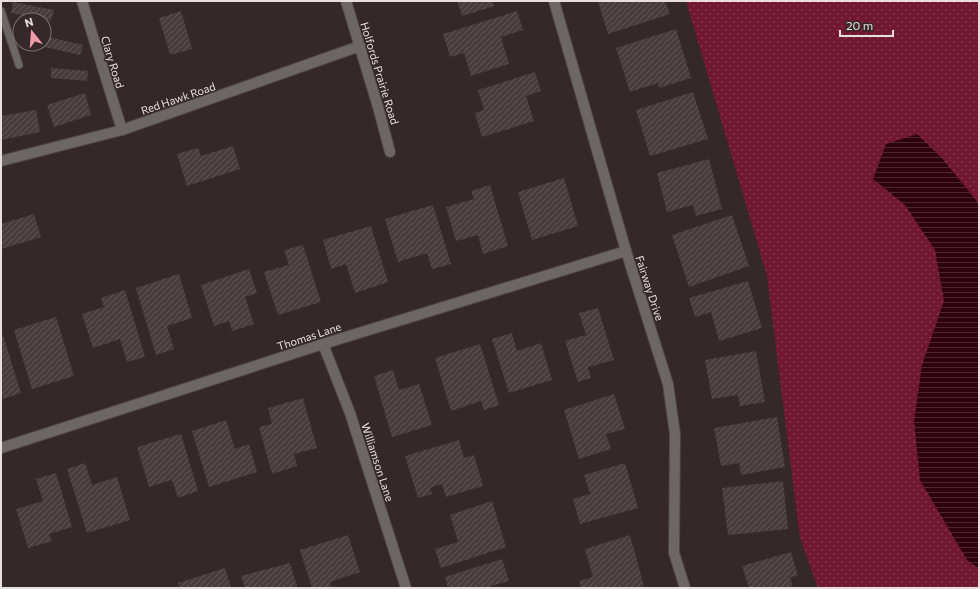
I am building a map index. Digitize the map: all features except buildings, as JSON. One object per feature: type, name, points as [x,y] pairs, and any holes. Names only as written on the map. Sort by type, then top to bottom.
[{"type":"street","name":"Clary Road","points":[[82,1],[122,130]]},
{"type":"street","name":"Holfords Prairie Road","points":[[346,1],[390,152]]},
{"type":"street","name":"Fairway Drive","points":[[554,1],[626,252],[668,384],[675,434],[674,553],[685,588]]},
{"type":"street","name":"Red Hawk Road","points":[[1,161],[122,130],[360,46]]},
{"type":"street","name":"Thomas Lane","points":[[1,448],[323,344],[626,252]]},
{"type":"street","name":"Williamson Lane","points":[[323,344],[350,414],[406,588]]},
{"type":"lane","points":[[1,11],[19,65]]},
{"type":"shaded area","points":[[686,1],[979,1],[979,588],[818,588],[800,538],[767,276]]},
{"type":"shaded area","points":[[917,134],[942,158],[979,204],[979,569],[967,560],[920,480],[914,421],[922,365],[944,301],[935,250],[905,205],[873,179],[886,144]]}]
